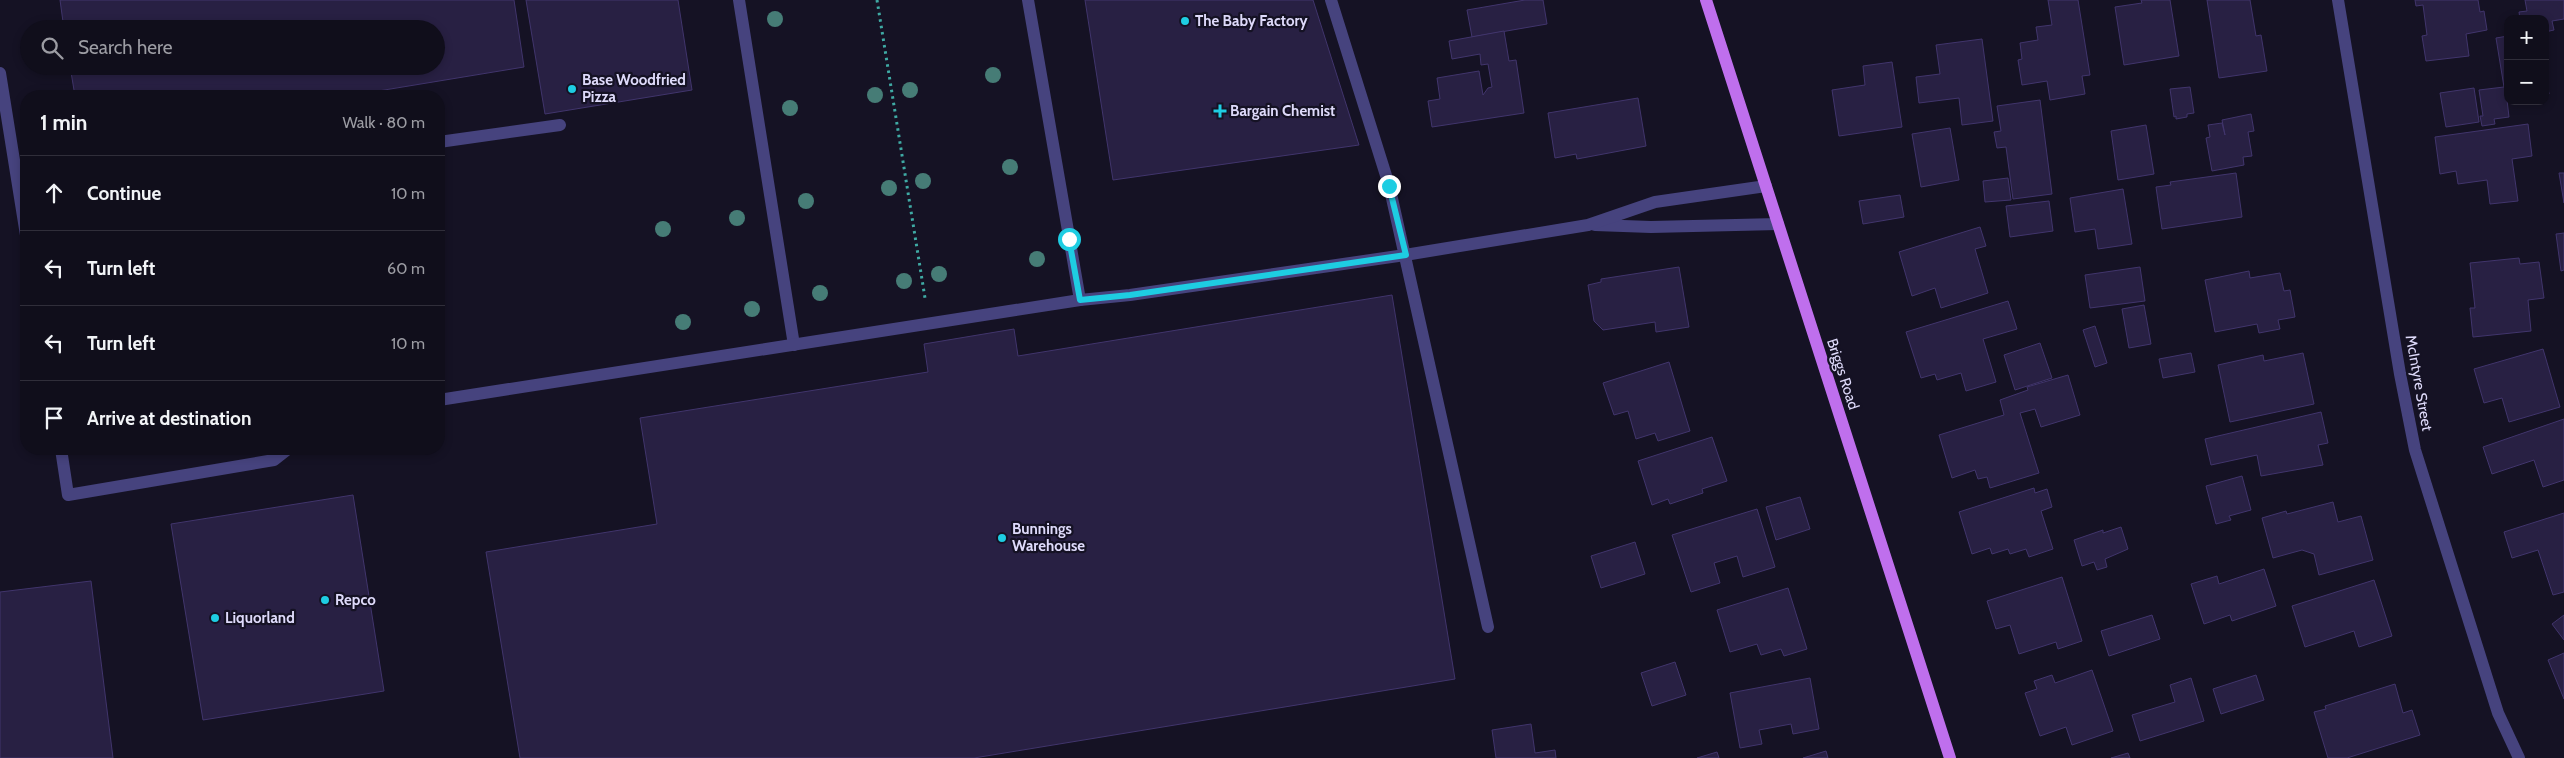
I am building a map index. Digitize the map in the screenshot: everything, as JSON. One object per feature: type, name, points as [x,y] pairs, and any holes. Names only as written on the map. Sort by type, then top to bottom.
[{"type":"main road","name":"Briggs Road","points":[[1710,1],[1778,224],[1950,758]]},
{"type":"street","points":[[739,0],[794,345]]},
{"type":"street","points":[[1028,0],[1080,300]]},
{"type":"street","points":[[1331,0],[1389,186],[1488,627]]},
{"type":"street","name":"McIntyre Street","points":[[2338,0],[2400,374],[2415,450],[2498,713],[2518,758]]},
{"type":"street","points":[[0,73],[20,182]]},
{"type":"street","points":[[445,141],[560,125]]},
{"type":"street","points":[[445,399],[1080,300],[1130,295],[1406,255],[1588,225],[1655,202],[1766,186]]},
{"type":"street","points":[[1588,225],[1651,227],[1778,224]]},
{"type":"street","points":[[62,455],[68,495],[274,460],[280,455]]},
{"type":"path","points":[[877,0],[930,324]]},
{"type":"building","points":[[60,0],[514,0],[524,67],[384,90],[74,90],[72,75],[445,75],[445,20],[63,20]]},
{"type":"building","points":[[526,0],[678,0],[692,90],[545,114]]},
{"type":"building","points":[[1085,0],[1313,0],[1359,145],[1113,180]]},
{"type":"building","points":[[1525,0],[1543,0],[1547,24],[1472,37],[1467,10]]},
{"type":"building","points":[[2048,0],[2078,0],[2090,75],[2082,76],[2085,94],[2050,100],[2047,81],[2022,85],[2018,60],[2022,59],[2020,43],[2038,40],[2036,27],[2052,25]]},
{"type":"building","points":[[2141,0],[2170,0],[2179,56],[2124,65],[2115,7],[2142,3]]},
{"type":"building","points":[[2207,0],[2250,0],[2256,36],[2261,35],[2267,71],[2219,78]]},
{"type":"building","points":[[2415,0],[2478,0],[2480,12],[2484,11],[2487,30],[2466,34],[2469,56],[2426,61],[2422,36],[2427,35],[2423,5],[2416,6]]},
{"type":"building","points":[[2525,0],[2564,0],[2564,19],[2552,21],[2554,30],[2549,31],[2549,15],[2519,15],[2519,12],[2527,11]]},
{"type":"building","points":[[1504,31],[1509,61],[1516,60],[1524,113],[1432,127],[1428,101],[1440,99],[1437,78],[1479,71],[1483,95],[1488,88],[1492,87],[1488,64],[1481,65],[1480,54],[1452,59],[1449,41]]},
{"type":"building","points":[[2504,37],[2504,87],[2496,38]]},
{"type":"building","points":[[1982,39],[1993,121],[1962,125],[1959,98],[1919,103],[1916,77],[1940,74],[1936,45]]},
{"type":"building","points":[[1892,62],[1902,127],[1839,136],[1832,90],[1865,85],[1863,66]]},
{"type":"building","points":[[2190,87],[2194,113],[2187,114],[2187,117],[2176,119],[2176,116],[2174,117],[2170,89]]},
{"type":"building","points":[[2504,87],[2504,105],[2508,105],[2509,117],[2494,119],[2495,124],[2482,126],[2480,116],[2483,116],[2479,90]]},
{"type":"building","points":[[2474,88],[2479,122],[2446,127],[2440,93]]},
{"type":"building","points":[[1638,98],[1646,146],[1577,159],[1576,154],[1555,158],[1548,113]]},
{"type":"building","points":[[2040,100],[2052,194],[2013,199],[2006,147],[1997,148],[1994,132],[2001,131],[1997,106]]},
{"type":"building","points":[[2251,114],[2254,131],[2248,132],[2252,156],[2243,157],[2244,165],[2212,171],[2206,138],[2210,137],[2208,125],[2222,123],[2225,135],[2222,120]]},
{"type":"building","points":[[2528,124],[2532,156],[2512,159],[2518,201],[2490,204],[2487,180],[2458,184],[2456,171],[2440,174],[2435,137]]},
{"type":"building","points":[[2146,125],[2154,174],[2118,180],[2111,131]]},
{"type":"building","points":[[1950,128],[1959,180],[1921,187],[1912,134]]},
{"type":"building","points":[[2236,173],[2242,217],[2162,229],[2156,187],[2171,185],[2170,182]]},
{"type":"building","points":[[2559,173],[2564,173],[2564,203]]},
{"type":"building","points":[[2008,178],[2011,200],[1985,202],[1983,181]]},
{"type":"building","points":[[2123,189],[2132,244],[2098,249],[2095,229],[2075,232],[2070,198]]},
{"type":"building","points":[[1900,195],[1904,217],[1863,224],[1859,201]]},
{"type":"building","points":[[2049,201],[2053,231],[2010,237],[2006,206]]},
{"type":"building","points":[[1980,227],[1986,246],[1975,249],[1988,293],[1941,308],[1935,288],[1912,296],[1899,252]]},
{"type":"building","points":[[2564,233],[2564,270],[2561,271],[2556,234]]},
{"type":"building","points":[[2519,258],[2520,264],[2539,262],[2544,298],[2528,300],[2531,331],[2473,337],[2470,308],[2475,308],[2470,263]]},
{"type":"building","points":[[1679,267],[1689,327],[1656,332],[1655,322],[1603,330],[1594,321],[1588,285],[1601,282],[1601,279]]},
{"type":"building","points":[[2140,267],[2145,301],[2090,308],[2085,275]]},
{"type":"building","points":[[2249,271],[2250,278],[2280,273],[2284,291],[2290,290],[2295,317],[2278,320],[2280,329],[2259,333],[2257,324],[2215,332],[2205,280]]},
{"type":"building","name":"Bunnings Warehouse","points":[[1392,295],[1455,679],[974,758],[520,758],[486,552],[657,524],[640,418],[928,372],[924,344],[1014,329],[1018,356]]},
{"type":"building","points":[[2008,301],[2017,329],[1983,339],[1996,382],[1966,391],[1961,373],[1937,380],[1935,374],[1921,378],[1906,332]]},
{"type":"building","points":[[2144,305],[2151,344],[2129,348],[2122,309]]},
{"type":"building","points":[[2095,326],[2107,363],[2095,367],[2083,330]]},
{"type":"building","points":[[2040,343],[2052,378],[2015,390],[2004,355]]},
{"type":"building","points":[[2543,349],[2560,407],[2509,422],[2502,398],[2484,403],[2474,369]]},
{"type":"building","points":[[2191,353],[2195,372],[2163,378],[2159,359]]},
{"type":"building","points":[[2303,353],[2314,404],[2230,422],[2218,365],[2263,355],[2264,361]]},
{"type":"building","points":[[1669,362],[1690,431],[1658,441],[1655,433],[1636,439],[1628,411],[1614,415],[1603,383]]},
{"type":"building","points":[[2068,375],[2080,415],[2041,427],[2035,409],[2020,413],[2039,473],[1990,488],[1987,477],[1978,479],[1975,470],[1952,478],[1939,435],[2004,415],[2000,400],[2028,390],[2027,387]]},
{"type":"building","points":[[2321,412],[2328,443],[2318,445],[2323,465],[2261,476],[2257,455],[2211,465],[2205,439]]},
{"type":"building","points":[[2564,419],[2564,480],[2543,487],[2534,460],[2492,474],[2483,447]]},
{"type":"building","points":[[1712,437],[1727,481],[1702,489],[1703,493],[1670,504],[1668,499],[1652,505],[1638,461]]},
{"type":"building","points":[[2242,476],[2251,510],[2229,516],[2231,520],[2216,524],[2206,486]]},
{"type":"building","points":[[2034,488],[2035,493],[2047,489],[2052,507],[2041,511],[2053,549],[2029,557],[2026,549],[2010,554],[2008,549],[1992,554],[1990,548],[1972,554],[1959,512]]},
{"type":"building","points":[[353,495],[384,691],[203,720],[171,524]]},
{"type":"building","points":[[1800,497],[1810,529],[1776,540],[1766,507]]},
{"type":"building","points":[[2333,502],[2338,522],[2361,516],[2373,560],[2319,575],[2314,554],[2302,550],[2273,558],[2262,518],[2286,511],[2287,514]]},
{"type":"building","points":[[1757,509],[1775,567],[1743,577],[1737,556],[1714,563],[1720,583],[1691,592],[1672,535]]},
{"type":"building","points":[[2564,513],[2564,592],[2553,595],[2538,550],[2512,558],[2504,532]]},
{"type":"building","points":[[2121,527],[2128,549],[2105,559],[2107,567],[2097,570],[2094,562],[2082,566],[2074,540],[2103,530],[2103,533]]},
{"type":"building","points":[[1635,542],[1645,574],[1601,588],[1591,556]]},
{"type":"building","points":[[2264,569],[2276,606],[2232,621],[2230,615],[2204,624],[2191,584],[2217,576],[2219,584]]},
{"type":"building","points":[[2062,577],[2082,641],[2058,649],[2056,642],[2019,654],[2010,625],[1996,629],[1987,601]]},
{"type":"building","points":[[2374,580],[2392,636],[2359,647],[2354,631],[2305,647],[2292,606]]},
{"type":"building","points":[[91,581],[113,758],[0,758],[0,592]]},
{"type":"building","points":[[1788,588],[1807,649],[1784,656],[1781,649],[1761,655],[1757,644],[1730,652],[1717,610]]},
{"type":"building","points":[[2152,615],[2160,639],[2109,656],[2101,631]]},
{"type":"building","points":[[2564,615],[2564,640],[2552,624]]},
{"type":"building","points":[[2564,653],[2564,699],[2548,660]]},
{"type":"building","points":[[1675,662],[1686,695],[1652,706],[1641,673]]},
{"type":"building","points":[[2092,670],[2113,731],[2072,745],[2066,727],[2040,736],[2025,693],[2037,689],[2034,681],[2052,675],[2055,683]]},
{"type":"building","points":[[2256,675],[2264,700],[2221,714],[2213,689]]},
{"type":"building","points":[[1810,678],[1819,729],[1793,734],[1791,724],[1759,730],[1762,744],[1740,748],[1730,693]]},
{"type":"building","points":[[2191,678],[2204,721],[2140,741],[2132,715],[2175,702],[2170,685]]},
{"type":"building","points":[[2395,684],[2403,713],[2412,710],[2420,735],[2347,758],[2328,758],[2314,712],[2326,709],[2325,706]]},
{"type":"building","points":[[1531,724],[1535,753],[1555,750],[1556,758],[1496,758],[1492,730]]},
{"type":"building","points":[[1826,751],[1828,758],[1803,758]]},
{"type":"building","points":[[1717,752],[1719,758],[1697,758]]},
{"type":"building","points":[[2128,753],[2130,758],[2111,758]]},
{"type":"place","name":"The Baby Factory","points":[[1185,21]]},
{"type":"place","name":"Base Woodfried Pizza","points":[[572,89]]},
{"type":"place","name":"Bargain Chemist","points":[[1220,111]]},
{"type":"place","name":"Bunnings Warehouse","points":[[1002,538]]},
{"type":"place","name":"Repco","points":[[325,600]]},
{"type":"place","name":"Liquorland","points":[[215,618]]},
{"type":"route","points":[[1069,239],[1080,300],[1130,295],[1406,255],[1389,186]]}]
